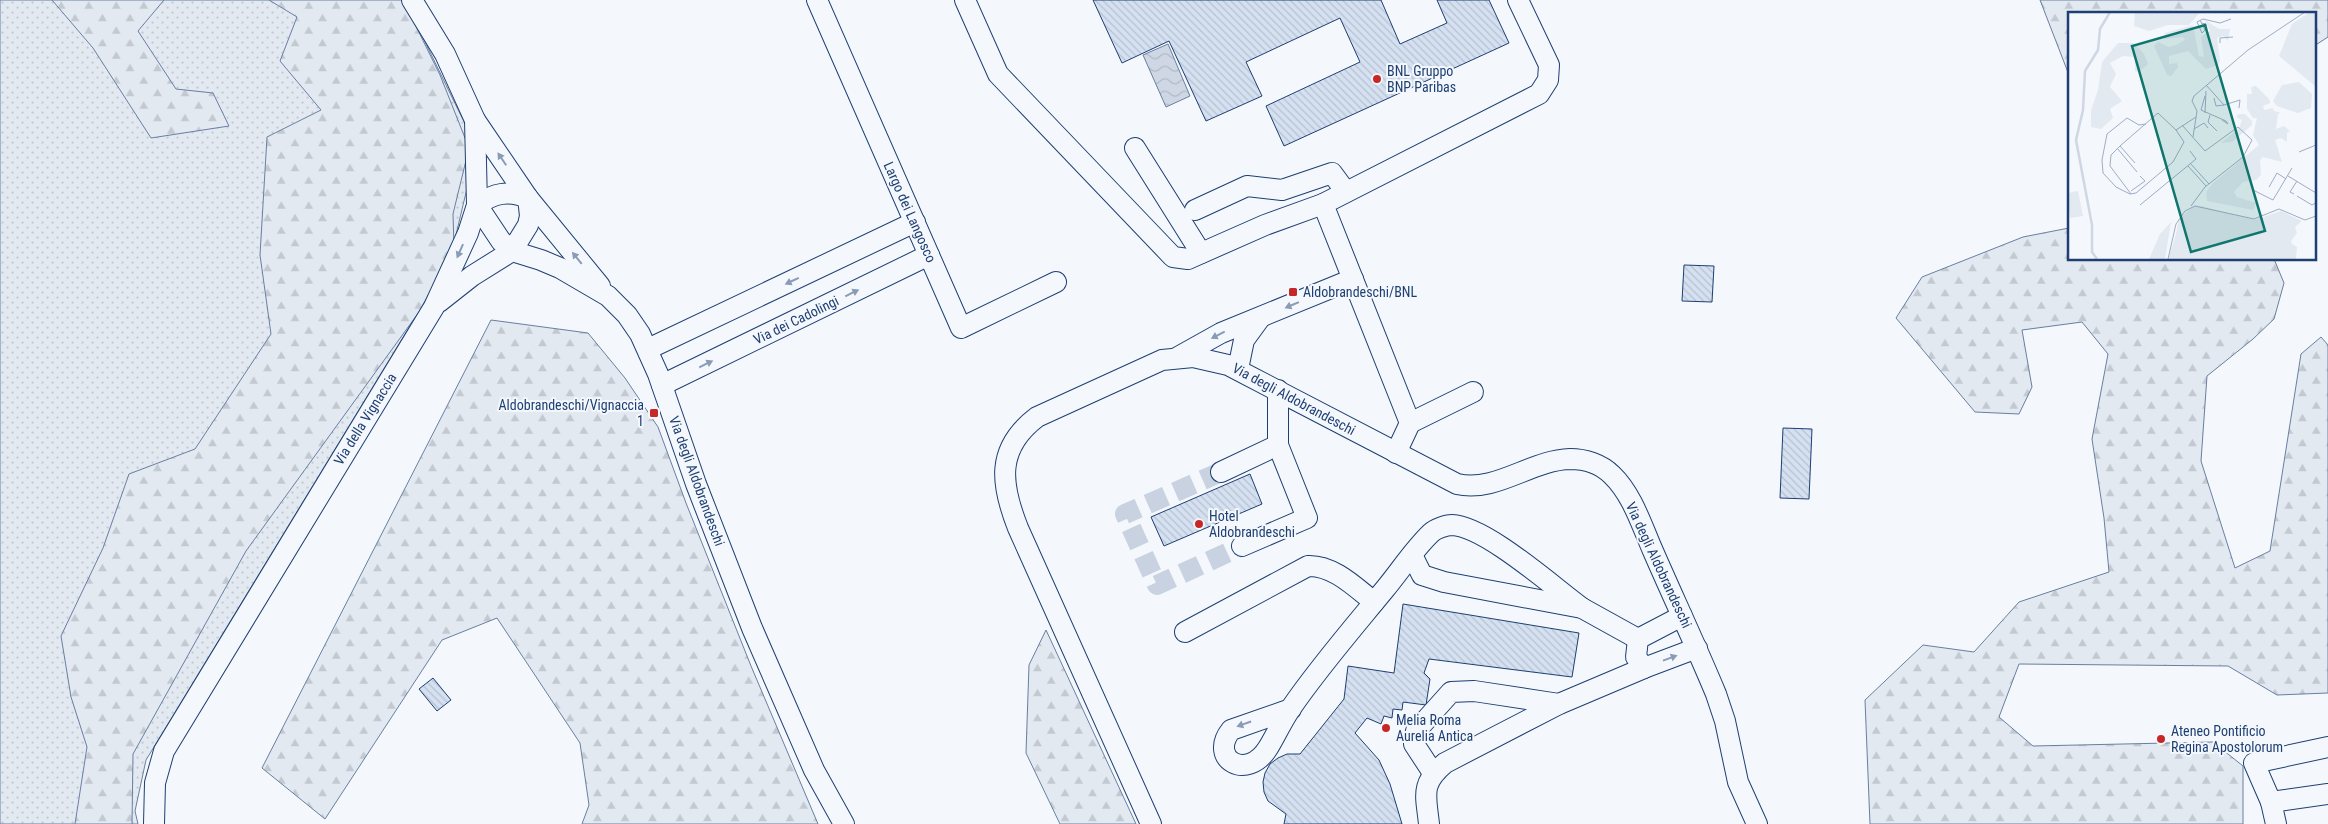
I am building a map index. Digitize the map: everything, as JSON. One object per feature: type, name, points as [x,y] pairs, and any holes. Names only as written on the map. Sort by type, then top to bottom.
[{"type":"street","name":"Via della Vignaccia","points":[[154,824],[155,783],[164,751],[434,307],[468,233],[476,205],[475,120],[445,54],[412,0]]},
{"type":"street","name":"Largo dei Langosco","points":[[817,0],[962,328],[1056,282]]},
{"type":"street","points":[[965,0],[998,74],[1173,257],[1188,259],[1265,225],[1322,204],[1539,94],[1548,80],[1549,65],[1518,0]]},
{"type":"street","points":[[475,120],[528,198],[608,296]]},
{"type":"street","points":[[1135,148],[1201,253]]},
{"type":"street","points":[[1194,210],[1247,186],[1282,190],[1332,173],[1346,192]]},
{"type":"street","points":[[512,252],[501,241],[476,205],[488,197],[502,193],[514,193],[528,198]]},
{"type":"street","points":[[434,307],[472,276],[512,252],[528,225],[530,216],[528,198]]},
{"type":"street","points":[[1322,204],[1410,423]]},
{"type":"street","points":[[648,349],[915,222]]},
{"type":"street","name":"Via degli Aldobrandeschi","points":[[512,252],[541,260],[560,268],[608,296],[633,324],[648,349],[696,484],[752,628],[814,770],[844,824]]},
{"type":"street","name":"Via dei Cadolingi","points":[[662,385],[929,256]]},
{"type":"street","points":[[1178,357],[1221,333],[1353,279]]},
{"type":"street","points":[[1238,369],[1244,340],[1260,318]]},
{"type":"street","name":"Via degli Aldobrandeschi","points":[[1151,824],[1018,528],[1008,502],[1004,477],[1007,460],[1014,442],[1024,428],[1037,417],[1162,360],[1178,357],[1211,359],[1238,369],[1447,480],[1468,487],[1486,485],[1554,461],[1571,459],[1598,465],[1612,475],[1629,499],[1697,648],[1721,708],[1740,790],[1757,824]]},
{"type":"street","points":[[1242,546],[1307,518],[1278,446],[1278,390]]},
{"type":"street","points":[[1396,453],[1410,423],[1473,392]]},
{"type":"street","points":[[1221,472],[1278,446]]},
{"type":"street","points":[[1290,709],[1432,532],[1449,525],[1466,527],[1485,535],[1582,608],[1638,639]]},
{"type":"street","points":[[1412,556],[1422,575],[1444,582],[1582,608]]},
{"type":"street","points":[[1185,632],[1308,566],[1317,566],[1343,578],[1374,602]]},
{"type":"street","points":[[1638,639],[1682,616]]},
{"type":"street","points":[[1638,639],[1636,657],[1644,668]]},
{"type":"street","points":[[1429,824],[1425,790],[1433,774],[1445,763],[1559,704],[1697,648]]},
{"type":"street","points":[[1433,774],[1414,744],[1416,731],[1451,692],[1474,691],[1559,704]]},
{"type":"street","points":[[2276,824],[2271,802],[2254,763],[2328,747]]},
{"type":"street","points":[[2271,802],[2328,794]]},
{"type":"green space","points":[[0,0],[401,0],[407,5],[469,132],[469,180],[450,260],[146,760],[135,811],[138,824],[0,824]]},
{"type":"green space","points":[[52,0],[164,0],[138,31],[176,89],[213,93],[229,126],[151,138],[93,48]]},
{"type":"green space","points":[[269,0],[403,0],[440,75],[469,148],[453,214],[454,247],[419,312],[246,551],[133,754],[132,824],[75,824],[87,747],[71,697],[61,636],[103,548],[129,474],[195,449],[271,334],[260,255],[267,137],[321,110],[280,61],[297,17]]},
{"type":"green space","points":[[2040,0],[2328,0],[2328,37],[2316,45],[2316,12],[2068,12],[2068,72]]},
{"type":"green space","points":[[2068,228],[2068,260],[2274,260],[2284,283],[2274,319],[2253,339],[2207,376],[2201,461],[2235,568],[2270,551],[2301,354],[2321,337],[2328,345],[2328,693],[2277,695],[2228,666],[2019,664],[1999,717],[2033,746],[2213,742],[2243,766],[2243,824],[1870,824],[1865,700],[1923,645],[1974,652],[2019,602],[2109,572],[2104,518],[2092,439],[2108,354],[2082,322],[2022,330],[2032,387],[2019,414],[1975,412],[1896,318],[1922,277],[2023,237]]},
{"type":"green space","points":[[491,320],[588,333],[625,378],[658,427],[751,666],[818,824],[582,824],[589,805],[580,743],[497,618],[442,640],[325,819],[262,768]]},
{"type":"green space","points":[[1046,630],[1136,824],[1060,824],[1026,753],[1029,665]]},
{"type":"water","points":[[1168,44],[1190,96],[1166,107],[1143,55]]},
{"type":"building","name":"BNL Gruppo BNP Paribas","points":[[1093,0],[1381,0],[1400,44],[1447,23],[1437,0],[1489,0],[1509,43],[1284,146],[1266,106],[1360,62],[1340,18],[1246,62],[1262,96],[1206,121],[1169,41],[1122,63]]},
{"type":"building","points":[[1684,265],[1714,266],[1712,302],[1682,301]]},
{"type":"building","points":[[1783,428],[1812,429],[1809,499],[1780,498]]},
{"type":"building","points":[[1250,474],[1262,504],[1164,546],[1151,517]]},
{"type":"building","points":[[1403,604],[1579,633],[1572,677],[1429,659],[1424,673],[1430,679],[1426,705],[1403,702],[1402,710],[1393,709],[1392,718],[1384,716],[1381,724],[1367,718],[1355,733],[1379,760],[1390,784],[1402,824],[1284,824],[1286,814],[1268,801],[1264,792],[1263,782],[1265,773],[1270,764],[1278,758],[1287,754],[1300,754],[1344,699],[1348,666],[1394,673]]},
{"type":"building","points":[[433,678],[451,700],[437,711],[419,689]]},
{"type":"tunnel","points":[[1221,472],[1125,514],[1157,585],[1242,546]]},
{"type":"place","name":"BNL Gruppo BNP Paribas","points":[[1377,79]]},
{"type":"place","name":"Aldobrandeschi/BNL","points":[[1293,292]]},
{"type":"place","name":"Aldobrandeschi/Vignaccia 1","points":[[654,413]]},
{"type":"place","name":"Hotel Aldobrandeschi","points":[[1199,524]]},
{"type":"place","name":"Melia Roma Aurelia Antica","points":[[1386,728]]},
{"type":"place","name":"Ateneo Pontificio Regina Apostolorum","points":[[2161,739]]}]
